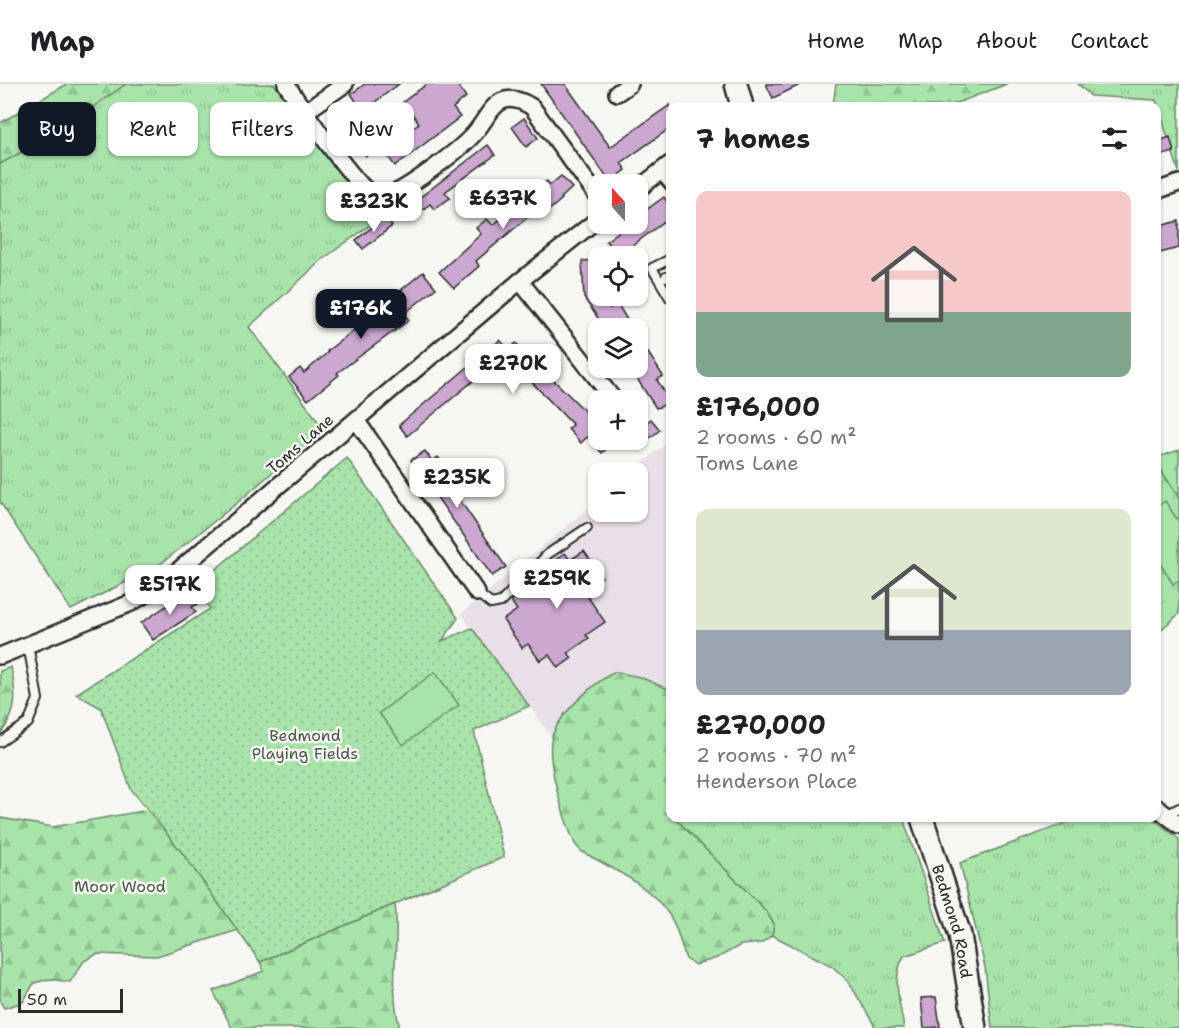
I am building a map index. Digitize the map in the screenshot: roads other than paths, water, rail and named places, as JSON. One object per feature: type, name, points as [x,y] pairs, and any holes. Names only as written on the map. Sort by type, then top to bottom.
[{"type":"street","points":[[286,84],[298,102]]},
{"type":"street","points":[[315,105],[345,84]]},
{"type":"street","points":[[736,84],[741,102]]},
{"type":"street","points":[[315,125],[368,192],[376,197],[386,196],[395,194],[470,138],[490,103],[504,90],[524,98],[588,184]]},
{"type":"street","points":[[648,182],[665,169]]},
{"type":"street","points":[[1161,189],[1179,183]]},
{"type":"street","name":"Toms Lane","points":[[0,656],[131,603],[161,585],[520,281],[588,227]]},
{"type":"street","points":[[520,281],[606,390]]},
{"type":"street","points":[[356,420],[477,593]]},
{"type":"street","name":"Bedmond Road","points":[[923,822],[960,935],[975,1028]]},
{"type":"lane","points":[[666,261],[652,268],[666,291]]},
{"type":"lane","points":[[477,593],[491,604],[501,602],[548,554],[587,528]]},
{"type":"lane","points":[[0,742],[28,723],[38,699],[28,645]]},
{"type":"park label","name":"Bedmond Playing Fields","points":[[305,744]]},
{"type":"park label","name":"Moor Wood","points":[[120,886]]}]
